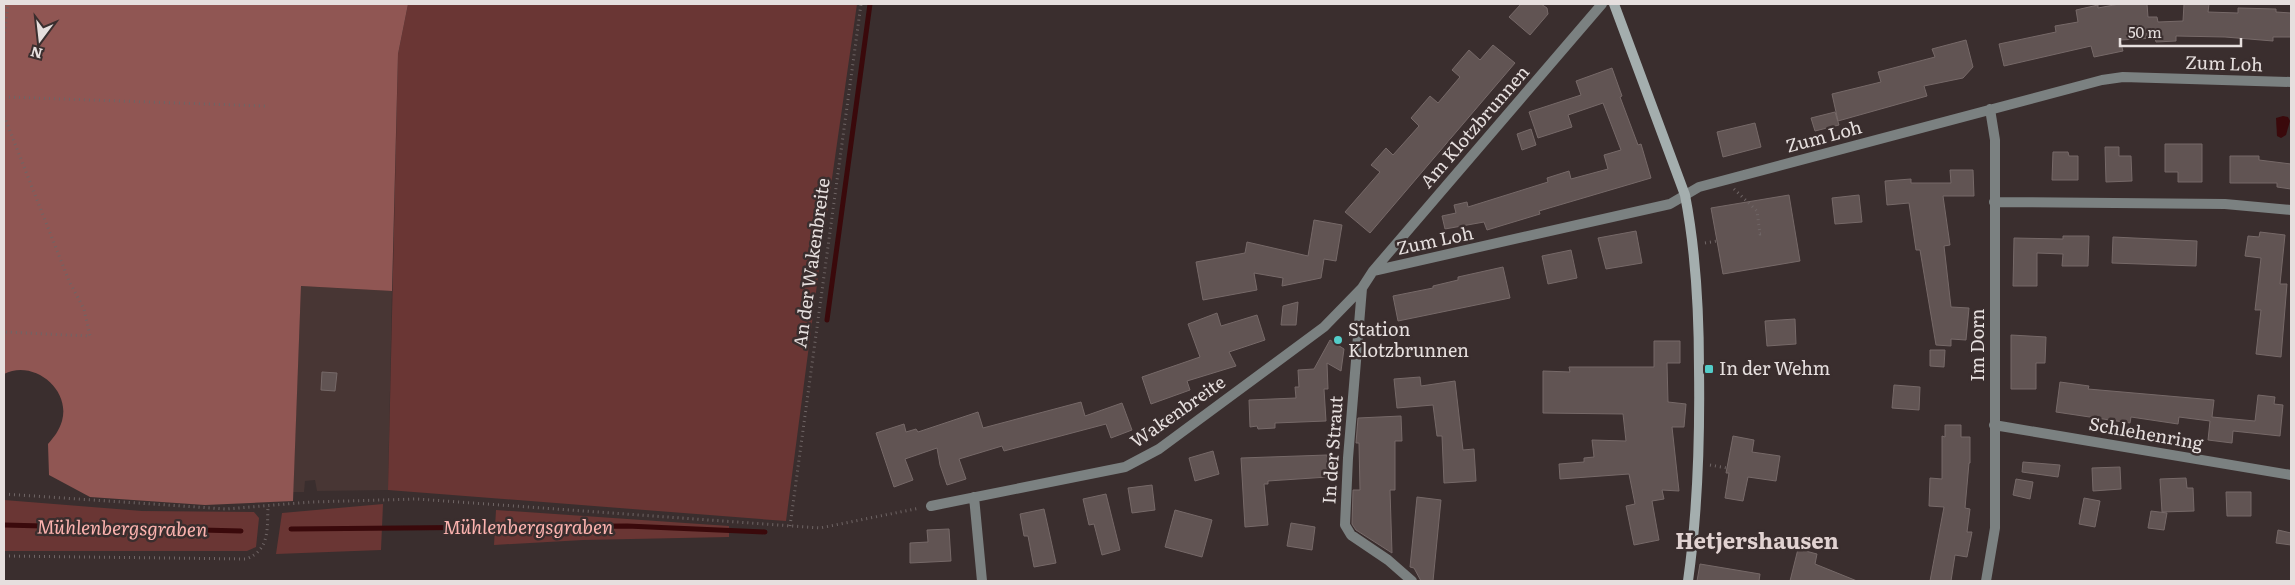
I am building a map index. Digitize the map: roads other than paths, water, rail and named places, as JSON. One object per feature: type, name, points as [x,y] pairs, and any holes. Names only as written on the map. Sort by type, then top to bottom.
[{"type":"street","name":"Am Klotzbrunnen","points":[[1373,271],[1602,4]]},
{"type":"street","points":[[1614,4],[1685,195],[1690,222],[1698,319],[1699,464],[1694,539],[1688,581]]},
{"type":"street","name":"Zum Loh","points":[[1373,271],[1670,204],[1699,187],[1990,109],[2123,77],[2291,82]]},
{"type":"street","name":"Im Dorn","points":[[1986,581],[1995,528],[1995,140],[1990,109]]},
{"type":"street","points":[[1994,202],[2225,204],[2291,210]]},
{"type":"street","name":"Wakenbreite","points":[[930,506],[1125,467],[1159,449],[1324,327],[1362,288],[1373,271]]},
{"type":"street","name":"In der Straut","points":[[1362,288],[1348,458],[1346,525],[1351,536],[1388,560],[1412,581]]},
{"type":"street","name":"Schlehenring","points":[[1994,425],[2291,475]]},
{"type":"street","points":[[974,497],[982,581]]},
{"type":"waterway","points":[[827,320],[870,4]]},
{"type":"waterway","name":"Mühlenbergsgraben","points":[[4,525],[241,531]]},
{"type":"waterway","name":"Mühlenbergsgraben","points":[[291,529],[627,526],[765,532]]},
{"type":"place","name":"Station Klotzbrunnen","points":[[1338,340]]},
{"type":"place","name":"In der Wehm","points":[[1709,369]]},
{"type":"district","name":"Hetjershausen","points":[[1757,541]]}]
